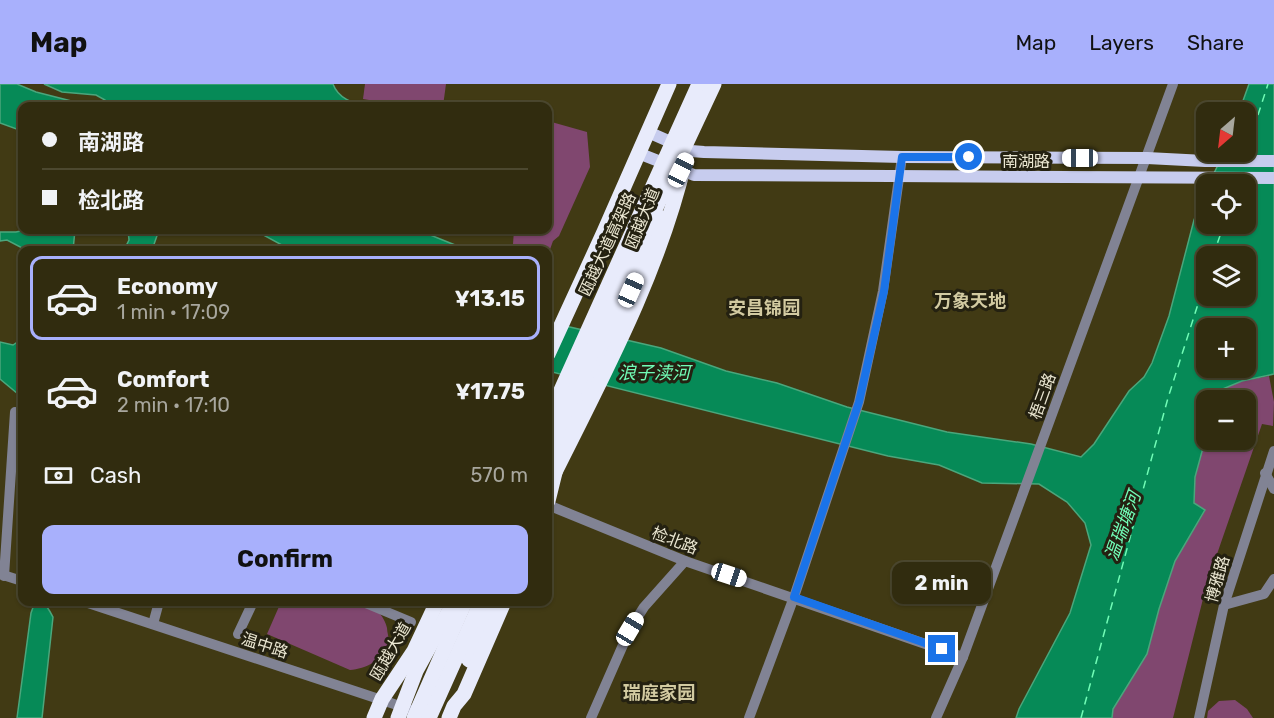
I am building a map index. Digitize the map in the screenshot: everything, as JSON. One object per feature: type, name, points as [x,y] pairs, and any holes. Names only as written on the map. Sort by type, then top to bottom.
[{"type":"highway","name":"瓯越大道","points":[[552,344],[669,84]]},
{"type":"highway","name":"瓯越大道高架路","points":[[552,409],[699,84]]},
{"type":"highway","name":"瓯越大道高架路","points":[[552,442],[714,84]]},
{"type":"highway","name":"瓯越大道","points":[[552,486],[564,436],[648,253],[681,170],[720,84]]},
{"type":"highway","points":[[552,478],[652,268],[678,191],[693,128]]},
{"type":"highway","name":"瓯越大道","points":[[374,718],[382,699],[414,651],[435,606]]},
{"type":"highway","points":[[398,718],[416,671],[452,606]]},
{"type":"highway","points":[[414,718],[463,606]]},
{"type":"highway","points":[[429,718],[479,606]]},
{"type":"highway","points":[[452,712],[476,639],[492,606]]},
{"type":"highway","points":[[452,712],[464,694],[502,606]]},
{"type":"main road","name":"南湖路","points":[[648,132],[691,151],[902,157],[1274,161]]},
{"type":"main road","name":"南湖路","points":[[638,153],[694,175],[900,178],[1274,178]]},
{"type":"street","name":"梧三路","points":[[936,718],[963,657],[1173,84]]},
{"type":"street","points":[[749,718],[794,597],[859,402],[884,291],[902,157]]},
{"type":"street","points":[[15,412],[2,575],[18,581]]},
{"type":"street","name":"博雅路","points":[[1199,718],[1224,605],[1274,451]]},
{"type":"street","points":[[1265,473],[1274,489]]},
{"type":"street","name":"检北路","points":[[552,505],[685,561],[963,657]]},
{"type":"street","points":[[591,718],[635,622],[644,607],[685,561]]},
{"type":"street","points":[[1224,605],[1264,594],[1274,579]]},
{"type":"street","name":"温中路","points":[[97,606],[435,718]]},
{"type":"street","points":[[153,624],[158,606]]},
{"type":"street","points":[[238,634],[251,606]]},
{"type":"street","points":[[373,606],[411,622]]},
{"type":"shaded area","points":[[365,84],[446,84],[444,102],[381,102],[363,99]]},
{"type":"shaded area","points":[[552,122],[587,132],[590,167],[559,236],[551,246],[513,244],[514,234],[552,234]]},
{"type":"shaded area","points":[[1269,376],[1274,402],[1273,426],[1262,424],[1256,441],[1256,390],[1220,390],[1242,381]]},
{"type":"shaded area","points":[[1202,450],[1253,450],[1207,583],[1173,718],[1112,718],[1113,709],[1147,654],[1175,561],[1205,511],[1194,503],[1195,477]]},
{"type":"shaded area","points":[[279,606],[365,606],[379,613],[385,622],[389,642],[379,659],[362,668],[350,670],[267,634]]},
{"type":"shaded area","points":[[1235,700],[1247,709],[1253,718],[1207,718],[1208,711],[1219,701]]},
{"type":"water","points":[[0,84],[17,84],[36,92],[75,102],[18,102],[18,130],[0,123]]},
{"type":"water","points":[[44,84],[333,84],[338,93],[354,102],[105,102],[96,95],[62,92]]},
{"type":"water","points":[[1249,84],[1274,84],[1274,374],[1256,378],[1256,318],[1196,318],[1196,378],[1256,378],[1220,390],[1196,390],[1196,450],[1202,450],[1195,477],[1194,503],[1205,510],[1175,561],[1147,654],[1113,709],[1112,718],[1016,718],[1070,613],[1091,545],[1085,523],[1067,502],[1039,484],[982,483],[939,465],[888,456],[552,372],[552,323],[661,348],[726,371],[777,383],[847,407],[947,432],[1031,444],[1081,457],[1094,444],[1129,391],[1144,377],[1152,363],[1169,316],[1196,215],[1196,234],[1256,234],[1256,174],[1214,174],[1219,162],[1256,162],[1256,102],[1243,102]]},
{"type":"water","points":[[0,232],[18,234],[75,234],[73,246],[18,246],[7,240],[0,241]]},
{"type":"water","points":[[128,234],[158,234],[153,246],[126,246]]},
{"type":"water","points":[[261,234],[428,234],[456,246],[284,246]]},
{"type":"water","points":[[0,342],[13,345],[18,342],[18,394],[0,379]]},
{"type":"water","points":[[34,606],[46,606],[53,617],[42,718],[17,718]]},
{"type":"ferry route","points":[[1256,121],[1268,84]]},
{"type":"ferry route","points":[[1216,246],[1221,234]]},
{"type":"ferry route","points":[[1081,718],[1168,398],[1197,306]]},
{"type":"district","name":"万象天地","points":[[970,301]]},
{"type":"district","name":"安昌锦园","points":[[764,308]]},
{"type":"district","name":"瑞庭家园","points":[[659,693]]},
{"type":"route","points":[[942,649],[794,597],[859,402],[884,291],[902,157],[969,157]]},
{"type":"water label","name":"浪子渎河","points":[[654,373]]},
{"type":"water label","name":"温瑞塘河","points":[[1123,526]]}]
